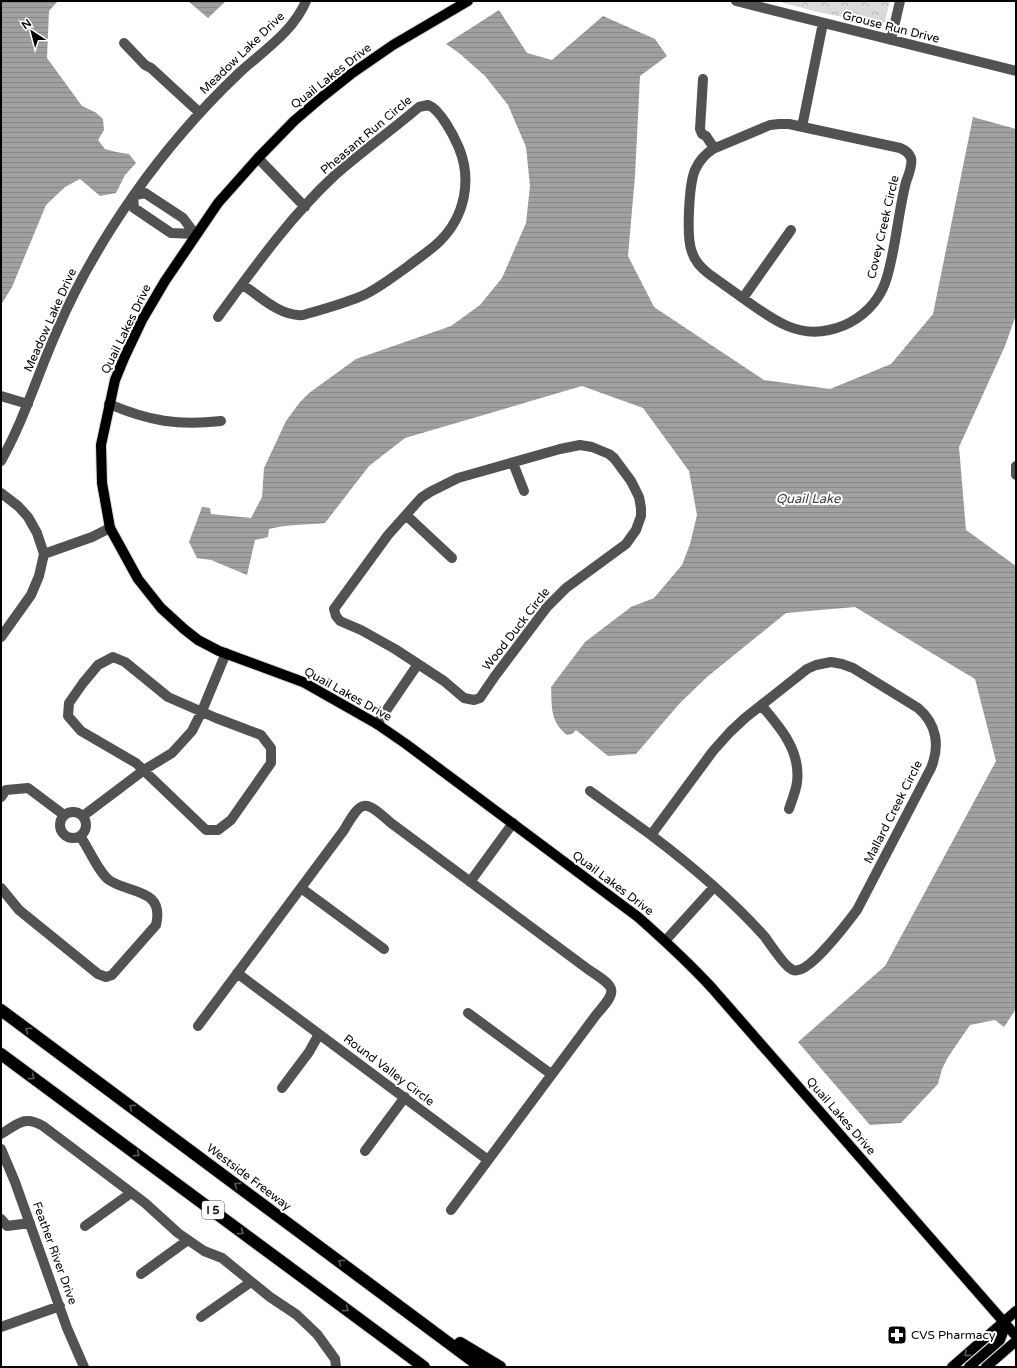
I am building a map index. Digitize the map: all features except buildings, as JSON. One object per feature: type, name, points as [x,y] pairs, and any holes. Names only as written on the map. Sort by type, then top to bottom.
[{"type":"highway","name":"Westside Freeway","points":[[1,1010],[481,1367]]},
{"type":"highway","name":"I 5","points":[[1,1054],[424,1367]]},
{"type":"highway","points":[[417,1319],[500,1367]]},
{"type":"main road","name":"Quail Lakes Drive","points":[[463,2],[393,45],[351,74],[294,121],[258,158],[218,203],[195,234],[165,280],[142,320],[115,380],[101,445],[103,496],[110,528],[138,579],[161,608],[198,640],[226,653],[303,682],[377,724],[513,823],[638,917],[665,941],[694,967],[1016,1336]]},
{"type":"main road","points":[[952,1367],[1016,1311]]},
{"type":"main road","points":[[969,1367],[1000,1340],[1003,1332],[1003,1322]]},
{"type":"main road","points":[[986,1367],[1016,1341]]},
{"type":"street","name":"Meadow Lake Drive","points":[[1,461],[15,434],[56,333],[74,294],[93,259],[133,196],[159,160],[200,113],[239,73],[292,26],[306,1]]},
{"type":"street","name":"Grouse Run Drive","points":[[736,1],[1016,71]]},
{"type":"street","points":[[891,40],[900,1]]},
{"type":"street","points":[[802,127],[823,23]]},
{"type":"street","points":[[124,43],[145,64],[200,113]]},
{"type":"street","points":[[703,80],[700,129],[702,134],[706,136],[714,148]]},
{"type":"street","name":"Pheasant Run Circle","points":[[218,317],[242,284],[268,249],[334,177],[419,107],[428,105],[436,109],[456,140],[462,155],[466,176],[464,196],[460,211],[447,234],[434,246],[385,283],[365,295],[303,315],[297,316],[285,313],[242,284]]},
{"type":"street","name":"Covey Creek Circle","points":[[789,124],[802,127],[900,148],[907,152],[911,158],[887,277],[878,297],[866,312],[858,318],[838,328],[819,332],[799,330],[783,325],[703,269],[694,258],[690,244],[689,232],[693,176],[698,163],[706,153],[714,148],[770,125],[789,124]]},
{"type":"street","points":[[258,158],[305,207]]},
{"type":"street","points":[[145,193],[184,218],[195,234],[172,233],[134,208],[133,196],[145,193]]},
{"type":"street","points":[[743,298],[791,230]]},
{"type":"street","points":[[1,396],[28,404]]},
{"type":"street","points":[[109,404],[133,414],[164,422],[198,424],[221,421]]},
{"type":"street","name":"Wood Duck Circle","points":[[580,445],[592,446],[608,454],[621,467],[636,490],[641,508],[639,523],[626,544],[566,588],[547,607],[495,676],[483,696],[474,700],[464,698],[444,681],[395,649],[361,630],[340,621],[334,611],[334,608],[342,596],[388,535],[406,515],[421,498],[458,478],[560,449],[580,445]]},
{"type":"street","points":[[513,463],[524,491]]},
{"type":"street","points":[[1016,466],[1016,475]]},
{"type":"street","points":[[1,493],[18,506],[28,517],[37,533],[44,554],[39,576],[31,595],[1,637]]},
{"type":"street","points":[[406,515],[452,558]]},
{"type":"street","points":[[44,554],[92,537],[110,528]]},
{"type":"street","points":[[83,816],[144,770],[172,753],[192,731],[202,712],[226,653]]},
{"type":"street","points":[[113,657],[125,662],[168,697],[202,712],[261,735],[271,748],[271,763],[231,820],[218,830],[206,830],[136,763],[81,731],[68,716],[69,703],[83,683],[98,665],[113,657]]},
{"type":"street","name":"Mallard Creek Circle","points":[[590,791],[688,864],[752,924],[774,948],[788,967],[796,970],[804,968],[842,931],[857,910],[931,768],[936,752],[935,736],[931,724],[924,713],[854,668],[842,664],[823,663],[807,669],[761,705],[730,732],[651,835]]},
{"type":"street","points":[[377,724],[418,664]]},
{"type":"street","points":[[761,705],[785,735],[795,758],[797,782],[789,809]]},
{"type":"street","points":[[1,797],[6,790],[28,788],[64,815]]},
{"type":"street","points":[[198,1026],[344,830],[357,809],[370,806],[376,810],[391,823],[610,985],[611,996],[609,1000],[596,1015],[451,1210]]},
{"type":"street","points":[[72,811],[83,816],[86,820],[86,829],[80,836],[76,838],[67,837],[61,831],[60,822],[64,815],[72,811]]},
{"type":"street","points":[[470,882],[513,823]]},
{"type":"street","points":[[1,888],[19,910],[98,974],[106,977],[112,975],[156,924],[158,914],[156,905],[149,896],[108,880],[99,869],[80,836]]},
{"type":"street","points":[[665,941],[714,887]]},
{"type":"street","points":[[301,888],[384,949]]},
{"type":"street","name":"Round Valley Circle","points":[[237,973],[488,1160]]},
{"type":"street","points":[[468,1013],[552,1074]]},
{"type":"street","points":[[282,1088],[309,1052],[319,1034]]},
{"type":"street","points":[[365,1151],[405,1098]]},
{"type":"street","points":[[1,1134],[23,1121],[33,1120],[43,1126],[145,1203],[178,1233],[204,1251],[222,1258],[251,1282],[297,1315],[317,1334],[335,1359],[336,1367]]},
{"type":"street","name":"Feather River Drive","points":[[1,1149],[15,1182],[84,1367]]},
{"type":"street","points":[[85,1226],[131,1193]]},
{"type":"street","points":[[1,1219],[7,1226],[30,1223]]},
{"type":"street","points":[[141,1274],[188,1240]]},
{"type":"street","points":[[201,1317],[251,1282]]},
{"type":"street","points":[[1,1327],[60,1306]]},
{"type":"green space","points":[[777,1],[890,1],[885,21],[880,25],[814,11]]},
{"type":"water","points":[[1,1],[58,1],[49,11],[47,58],[82,106],[95,112],[103,119],[104,130],[98,140],[105,149],[129,154],[136,163],[125,175],[116,193],[100,196],[80,179],[65,187],[46,205],[12,287],[1,305]]},
{"type":"water","points":[[188,1],[226,1],[208,18]]},
{"type":"water","name":"Quail Lake","points":[[499,10],[527,53],[552,60],[603,16],[655,39],[667,56],[640,76],[635,176],[628,256],[654,307],[764,380],[830,389],[891,364],[933,314],[973,117],[1016,129],[1016,315],[1005,346],[959,447],[966,530],[1016,566],[1016,1009],[1004,1027],[995,1020],[970,1025],[948,1057],[942,1069],[938,1084],[901,1123],[870,1125],[798,1042],[885,966],[996,761],[975,679],[855,607],[786,613],[707,677],[680,703],[636,754],[608,756],[576,730],[572,734],[567,735],[557,725],[553,714],[551,687],[585,642],[631,607],[654,598],[682,565],[690,544],[697,515],[689,471],[643,408],[582,386],[405,438],[369,466],[325,523],[276,527],[269,529],[268,537],[255,540],[247,575],[211,560],[197,558],[189,542],[202,507],[210,508],[211,514],[251,518],[262,497],[264,468],[286,421],[300,402],[309,393],[356,359],[451,326],[480,305],[502,278],[526,223],[530,186],[526,147],[508,105],[485,76],[459,53],[446,44]]},
{"type":"place","name":"CVS Pharmacy","points":[[897,1335]]}]
